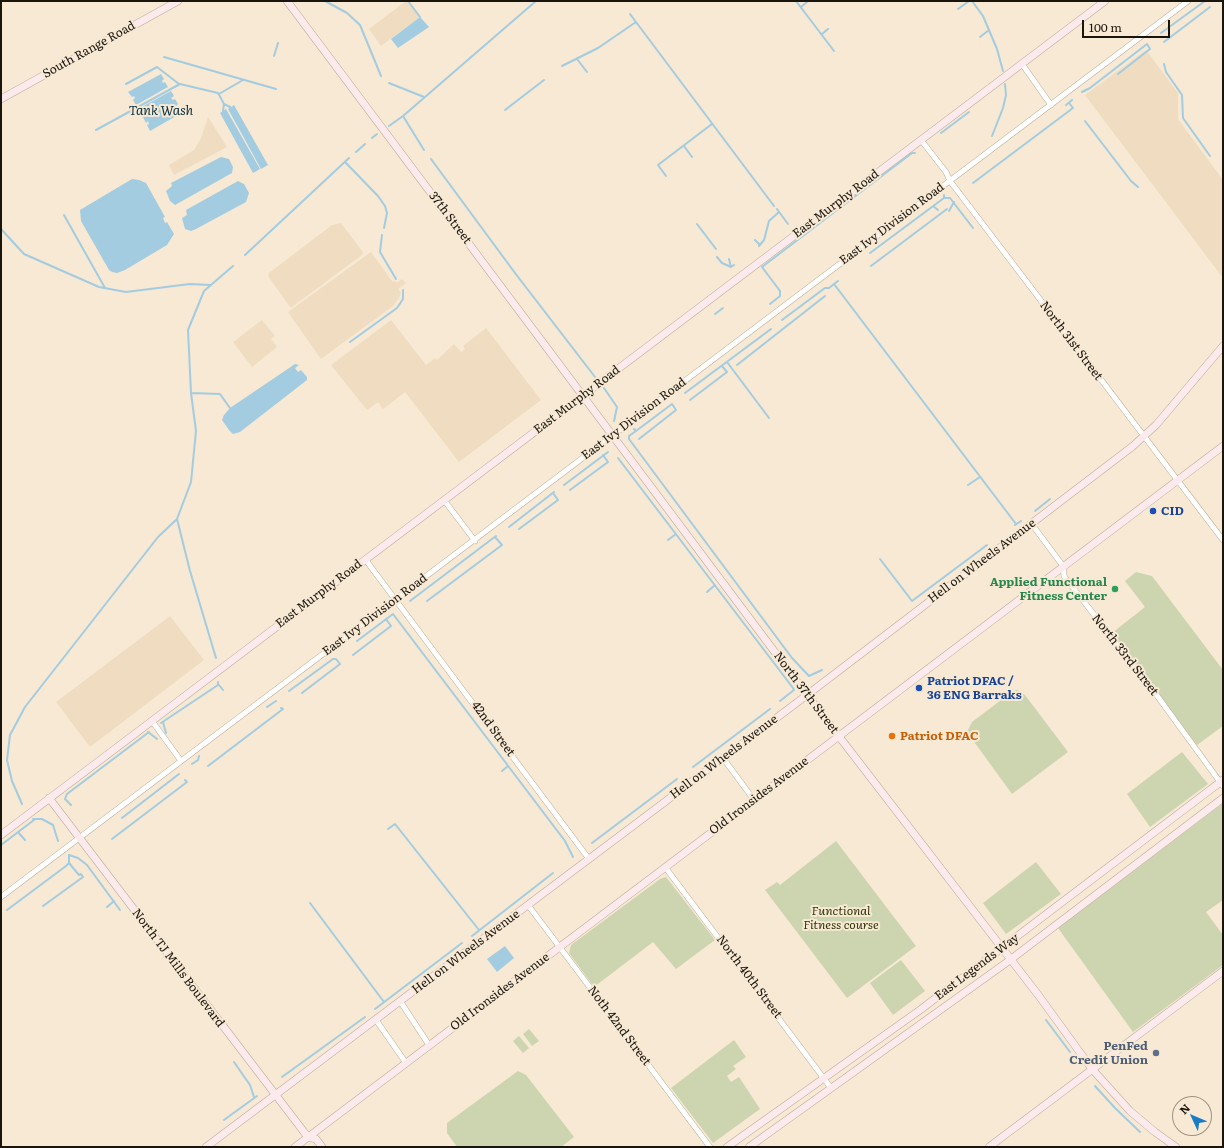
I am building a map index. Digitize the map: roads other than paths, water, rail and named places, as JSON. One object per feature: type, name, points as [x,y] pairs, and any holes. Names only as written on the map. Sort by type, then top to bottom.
[{"type":"street","name":"South Range Road","points":[[1,99],[178,1]]},
{"type":"street","name":"37th Street","points":[[287,1],[613,435]]},
{"type":"street","name":"East Murphy Road","points":[[1,834],[1105,1]]},
{"type":"street","name":"East Ivy Division Road","points":[[1,898],[1188,1]]},
{"type":"street","points":[[1022,64],[1051,105]]},
{"type":"street","name":"North 31st Street","points":[[921,140],[946,172],[950,181],[1223,540]]},
{"type":"street","name":"Hell on Wheels Avenue","points":[[206,1147],[807,695],[1144,437],[1223,346]]},
{"type":"street","name":"North 37th Street","points":[[613,435],[807,695],[1002,949],[1092,1070],[1130,1111],[1154,1132],[1176,1147]]},
{"type":"street","name":"Old Ironsides Avenue","points":[[295,1147],[1223,446]]},
{"type":"street","points":[[444,500],[474,541]]},
{"type":"street","name":"North 33rd Street","points":[[1031,523],[1063,566],[1064,576],[1222,783]]},
{"type":"street","name":"42nd Street","points":[[366,559],[589,859]]},
{"type":"street","points":[[152,721],[181,761]]},
{"type":"street","points":[[722,758],[754,800]]},
{"type":"street","name":"East Legends Way","points":[[727,1147],[920,1010],[1222,783]]},
{"type":"street","name":"North TJ Mills Boulevard","points":[[50,798],[275,1095],[308,1137],[316,1139],[322,1147]]},
{"type":"street","name":"East Legends Way","points":[[749,1147],[1010,960],[1223,798]]},
{"type":"street","name":"North 40th Street","points":[[665,867],[832,1088]]},
{"type":"street","name":"Noth 42nd Street","points":[[528,905],[710,1147]]},
{"type":"street","points":[[989,1147],[1223,971]]},
{"type":"street","points":[[400,1001],[429,1045]]},
{"type":"street","points":[[376,1020],[406,1063]]},
{"type":"street","points":[[306,1147],[308,1137]]},
{"type":"street","points":[[732,1147],[737,1140]]},
{"type":"water","points":[[420,17],[429,27],[398,48],[391,39]]},
{"type":"water","name":"Tank Wash","points":[[161,74],[164,79],[162,81],[163,83],[165,82],[168,87],[136,105],[133,100],[135,98],[134,96],[132,97],[128,92]]},
{"type":"water","name":"Tank Wash","points":[[171,91],[174,96],[171,98],[173,100],[175,99],[178,104],[176,106],[177,108],[180,107],[183,112],[150,131],[147,125],[149,124],[148,121],[146,123],[143,117],[145,115],[144,113],[141,115],[138,109]]},
{"type":"water","points":[[234,105],[268,165],[261,169],[228,109]]},
{"type":"water","points":[[226,109],[260,169],[253,173],[220,113]]},
{"type":"water","points":[[221,157],[229,159],[233,167],[232,173],[175,205],[170,201],[166,191],[172,186],[171,183]]},
{"type":"water","points":[[132,179],[146,183],[165,217],[163,218],[165,223],[167,222],[174,234],[167,245],[125,270],[117,273],[109,270],[81,221],[80,210]]},
{"type":"water","points":[[238,181],[244,184],[249,193],[246,202],[196,229],[191,231],[185,229],[182,218],[187,215],[186,210]]},
{"type":"water","points":[[295,364],[299,365],[295,368],[298,372],[301,370],[307,377],[307,380],[240,432],[233,434],[222,420],[230,408]]},
{"type":"water","points":[[505,946],[514,958],[497,972],[487,959]]},
{"type":"waterway","points":[[325,1],[347,13],[360,25],[381,76]]},
{"type":"waterway","points":[[408,1],[420,17]]},
{"type":"waterway","points":[[389,126],[403,116],[536,1]]},
{"type":"waterway","points":[[796,1],[834,51]]},
{"type":"waterway","points":[[958,9],[969,1]]},
{"type":"waterway","points":[[972,1],[983,16],[997,49],[1003,71]]},
{"type":"waterway","points":[[1161,33],[1205,1]]},
{"type":"waterway","points":[[801,7],[807,2]]},
{"type":"waterway","points":[[1164,42],[1210,7]]},
{"type":"waterway","points":[[630,14],[774,206]]},
{"type":"waterway","points":[[562,66],[598,48],[636,22]]},
{"type":"waterway","points":[[822,34],[828,29]]},
{"type":"waterway","points":[[980,37],[989,30]]},
{"type":"waterway","points":[[274,56],[278,43]]},
{"type":"waterway","points":[[1118,74],[1150,49],[1147,44]]},
{"type":"waterway","points":[[1082,92],[1090,88],[1147,44]]},
{"type":"waterway","points":[[164,57],[276,89]]},
{"type":"waterway","points":[[577,59],[587,72]]},
{"type":"waterway","points":[[1164,64],[1166,72],[1182,95],[1183,118],[1210,156]]},
{"type":"waterway","points":[[126,84],[157,67],[179,84]]},
{"type":"waterway","points":[[219,94],[243,80]]},
{"type":"waterway","points":[[505,110],[544,80]]},
{"type":"waterway","points":[[389,83],[424,97]]},
{"type":"waterway","points":[[96,130],[180,84],[218,93],[224,104],[230,107]]},
{"type":"waterway","points":[[992,136],[1003,108],[1006,95],[1005,84]]},
{"type":"waterway","points":[[1066,105],[1072,100]]},
{"type":"waterway","points":[[973,183],[1073,108],[1069,103]]},
{"type":"waterway","points":[[223,111],[224,104]]},
{"type":"waterway","points":[[941,133],[969,112]]},
{"type":"waterway","points":[[403,116],[424,150]]},
{"type":"waterway","points":[[1085,121],[1131,181],[1138,187]]},
{"type":"waterway","points":[[666,176],[658,165],[712,124]]},
{"type":"waterway","points":[[372,138],[377,134]]},
{"type":"waterway","points":[[356,152],[365,144]]},
{"type":"waterway","points":[[684,146],[692,157]]},
{"type":"waterway","points":[[770,304],[780,296],[780,291],[762,267],[912,153],[915,153]]},
{"type":"waterway","points":[[245,255],[349,158]]},
{"type":"waterway","points":[[431,159],[515,273],[595,377]]},
{"type":"waterway","points":[[345,162],[378,196],[385,206],[387,213],[384,228]]},
{"type":"waterway","points":[[870,253],[944,198],[944,195]]},
{"type":"waterway","points":[[944,198],[950,198],[973,228]]},
{"type":"waterway","points":[[949,211],[954,202]]},
{"type":"waterway","points":[[933,206],[938,210]]},
{"type":"waterway","points":[[777,209],[788,224]]},
{"type":"waterway","points":[[871,266],[947,209]]},
{"type":"waterway","points":[[759,246],[764,240],[769,221],[779,212]]},
{"type":"waterway","points":[[64,215],[105,288]]},
{"type":"waterway","points":[[697,224],[716,249]]},
{"type":"waterway","points":[[1,229],[24,254],[99,287],[126,292],[190,284],[211,285]]},
{"type":"waterway","points":[[382,235],[380,252],[396,279]]},
{"type":"waterway","points":[[755,240],[760,245]]},
{"type":"waterway","points":[[717,257],[722,263],[731,267],[734,265]]},
{"type":"waterway","points":[[729,259],[731,267]]},
{"type":"waterway","points":[[216,658],[190,571],[177,519],[191,482],[196,431],[191,393],[188,330],[204,291],[233,266]]},
{"type":"waterway","points":[[838,281],[834,284],[1016,524]]},
{"type":"waterway","points":[[782,320],[825,288],[829,288],[834,284]]},
{"type":"waterway","points":[[350,342],[397,308],[403,299],[403,290]]},
{"type":"waterway","points":[[737,365],[825,296]]},
{"type":"waterway","points":[[715,314],[723,308]]},
{"type":"waterway","points":[[685,393],[771,329]]},
{"type":"waterway","points":[[727,362],[769,418]]},
{"type":"waterway","points":[[690,400],[727,372],[722,366]]},
{"type":"waterway","points":[[604,388],[617,407],[614,421]]},
{"type":"waterway","points":[[191,393],[220,394],[230,408]]},
{"type":"waterway","points":[[634,429],[636,431],[672,404],[676,410],[639,439]]},
{"type":"waterway","points":[[636,431],[629,436],[629,439],[792,658],[809,676],[822,670]]},
{"type":"waterway","points":[[564,485],[608,452]]},
{"type":"waterway","points":[[570,490],[608,462],[603,455]]},
{"type":"waterway","points":[[618,458],[793,688],[794,690],[780,701]]},
{"type":"waterway","points":[[968,485],[980,477]]},
{"type":"waterway","points":[[509,527],[554,492]]},
{"type":"waterway","points":[[519,529],[558,500],[553,493]]},
{"type":"waterway","points":[[1035,511],[1050,499]]},
{"type":"waterway","points":[[22,804],[12,781],[7,760],[10,735],[25,707],[158,537],[177,519]]},
{"type":"waterway","points":[[1015,525],[1021,521]]},
{"type":"waterway","points":[[668,540],[676,534]]},
{"type":"waterway","points":[[410,601],[496,536]]},
{"type":"waterway","points":[[427,601],[502,545],[495,537]]},
{"type":"waterway","points":[[880,559],[912,601],[987,545]]},
{"type":"waterway","points":[[707,592],[715,585]]},
{"type":"waterway","points":[[357,641],[393,614],[565,841],[573,857]]},
{"type":"waterway","points":[[353,655],[391,626],[386,619]]},
{"type":"waterway","points":[[289,691],[333,659],[336,659],[340,664],[302,693]]},
{"type":"waterway","points":[[161,723],[218,685],[218,682]]},
{"type":"waterway","points":[[219,685],[223,690]]},
{"type":"waterway","points":[[267,707],[276,701]]},
{"type":"waterway","points":[[208,766],[283,709],[281,708]]},
{"type":"waterway","points":[[693,767],[770,709]]},
{"type":"waterway","points":[[163,722],[166,733]]},
{"type":"waterway","points":[[148,732],[157,739]]},
{"type":"waterway","points":[[71,805],[65,799],[67,794],[149,732]]},
{"type":"waterway","points":[[192,764],[198,760],[199,756]]},
{"type":"waterway","points":[[502,771],[508,766]]},
{"type":"waterway","points":[[122,818],[179,774]]},
{"type":"waterway","points":[[592,843],[677,779]]},
{"type":"waterway","points":[[112,839],[187,782],[185,780]]},
{"type":"waterway","points":[[33,819],[42,819],[53,825],[58,841]]},
{"type":"waterway","points":[[1,845],[34,820]]},
{"type":"waterway","points":[[388,829],[395,824],[479,930]]},
{"type":"waterway","points":[[18,832],[25,840]]},
{"type":"waterway","points":[[7,910],[66,866],[69,863],[69,855],[78,858],[87,865],[120,910]]},
{"type":"waterway","points":[[43,906],[83,877],[81,874],[79,875],[69,863]]},
{"type":"waterway","points":[[472,936],[553,873]]},
{"type":"waterway","points":[[107,907],[114,901]]},
{"type":"waterway","points":[[310,903],[384,1002]]},
{"type":"waterway","points":[[375,1009],[462,943]]},
{"type":"waterway","points":[[282,1077],[365,1017]]},
{"type":"waterway","points":[[1046,1020],[1070,1052]]},
{"type":"waterway","points":[[234,1062],[250,1085],[254,1097]]},
{"type":"waterway","points":[[1095,1086],[1140,1132]]},
{"type":"waterway","points":[[224,1120],[257,1096]]},
{"type":"place","name":"CID","points":[[1153,511]]},
{"type":"place","name":"Applied Functional Fitness Center","points":[[1115,589]]},
{"type":"place","name":"Patriot DFAC / 36 ENG Barraks","points":[[919,688]]},
{"type":"place","name":"Patriot DFAC","points":[[892,736]]},
{"type":"place","name":"PenFed Credit Union","points":[[1156,1053]]},
{"type":"park label","name":"Functional Fitness course","points":[[841,918]]}]
